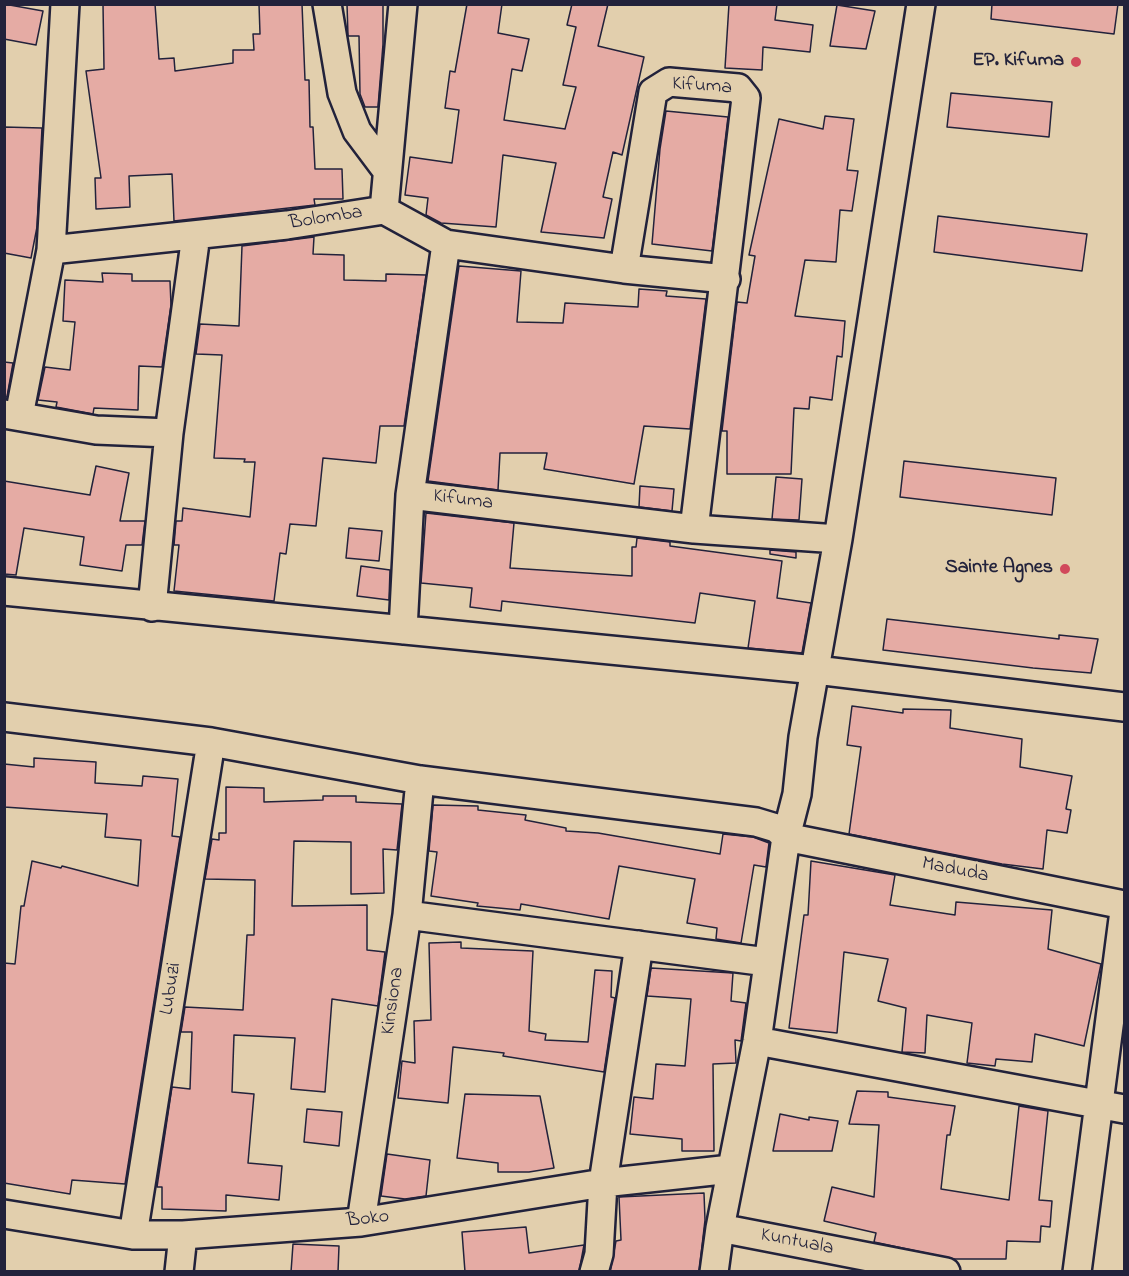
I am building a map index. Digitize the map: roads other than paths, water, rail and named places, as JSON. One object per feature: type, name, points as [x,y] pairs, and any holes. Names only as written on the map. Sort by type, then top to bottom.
[{"type":"street","points":[[65,4],[51,250],[12,415],[96,430],[170,433]]},
{"type":"street","points":[[327,4],[342,93],[357,131],[387,171]]},
{"type":"street","points":[[384,210],[403,4]]},
{"type":"street","points":[[714,1272],[720,1228],[757,1041],[786,837],[797,794],[803,737],[838,539],[921,4]]},
{"type":"street","name":"Kifuma","points":[[624,269],[653,92],[659,86],[669,82],[732,87],[742,92],[746,98],[726,279],[694,529]]},
{"type":"street","name":"Bolomba","points":[[51,250],[287,225],[384,210],[446,244]]},
{"type":"street","points":[[152,607],[170,433],[196,235]]},
{"type":"street","points":[[446,244],[624,269],[726,279]]},
{"type":"street","name":"Kifuma","points":[[403,630],[410,495],[446,244]]},
{"type":"street","name":"Kifuma","points":[[410,495],[694,529],[838,539]]},
{"type":"street","points":[[4,591],[816,670],[1125,707]]},
{"type":"street","name":"Maduda","points":[[4,717],[211,742],[420,780],[664,812],[734,818],[776,828],[786,837],[1125,905]]},
{"type":"street","name":"Lubuzi","points":[[133,1235],[211,742]]},
{"type":"street","name":"Kinsiona","points":[[361,1222],[407,915],[420,780]]},
{"type":"street","points":[[1077,1272],[1112,1107],[1125,911]]},
{"type":"street","points":[[407,915],[767,962]]},
{"type":"street","points":[[594,1272],[599,1254],[603,1183],[639,945]]},
{"type":"street","points":[[757,1041],[1112,1107]]},
{"type":"street","name":"Boko","points":[[4,1214],[133,1235],[183,1235],[361,1222],[603,1183],[731,1169]]},
{"type":"street","name":"Kuntuala","points":[[720,1228],[946,1272]]},
{"type":"street","points":[[179,1272],[183,1235]]},
{"type":"place","name":"EP. Kifuma","points":[[1076,62]]},
{"type":"place","name":"Sainte Agnes","points":[[1065,569]]}]
